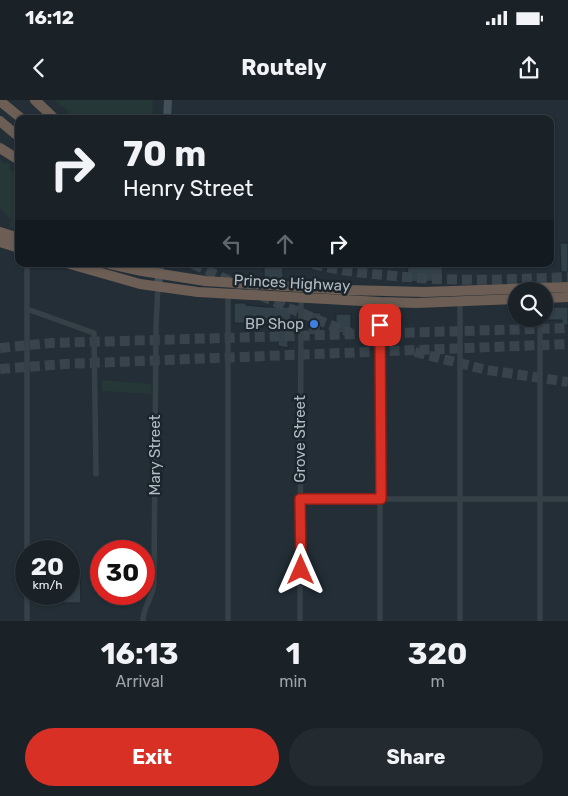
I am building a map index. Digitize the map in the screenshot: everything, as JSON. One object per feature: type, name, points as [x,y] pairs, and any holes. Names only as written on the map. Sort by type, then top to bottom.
[{"type":"highway","points":[[36,100],[51,115]]},
{"type":"highway","points":[[0,101],[17,115]]},
{"type":"highway","points":[[0,121],[15,134]]},
{"type":"highway","points":[[0,148],[15,157]]},
{"type":"highway","points":[[0,232],[15,237]]},
{"type":"highway","points":[[0,242],[15,247]]},
{"type":"highway","name":"Princes Highway","points":[[80,267],[140,284],[228,294],[380,302],[508,299]]},
{"type":"highway","name":"Princes Highway","points":[[140,267],[160,269],[220,283],[301,287],[424,292],[568,287]]},
{"type":"highway","points":[[553,298],[568,297]]},
{"type":"main road","points":[[167,115],[168,100]]},
{"type":"main road","points":[[158,287],[160,269]]},
{"type":"street","points":[[27,267],[27,540]]},
{"type":"street","name":"Mary Street","points":[[143,621],[144,610],[152,594],[154,583],[158,287]]},
{"type":"street","name":"Grove Street","points":[[300,621],[301,287]]},
{"type":"street","points":[[228,294],[228,621]]},
{"type":"street","points":[[460,301],[460,621]]},
{"type":"street","points":[[380,302],[380,621]]},
{"type":"street","points":[[27,309],[94,333],[96,474]]},
{"type":"street","points":[[540,327],[540,621]]},
{"type":"street","points":[[300,499],[568,499]]},
{"type":"street","points":[[27,605],[27,621]]},
{"type":"shaded area","points":[[53,100],[153,100],[152,115],[70,115],[67,110]]},
{"type":"shaded area","points":[[0,158],[3,163],[6,162],[10,165],[9,169],[15,173],[15,229],[9,227],[11,220],[0,208]]},
{"type":"shaded area","points":[[102,380],[151,384],[151,394],[102,391]]},
{"type":"building","points":[[560,243],[568,243],[568,272],[561,272]]},
{"type":"building","points":[[264,267],[283,267],[283,279],[264,278]]},
{"type":"building","points":[[408,267],[442,267],[443,281],[407,282]]},
{"type":"building","points":[[234,303],[266,307],[291,307],[291,321],[288,321],[288,348],[278,346],[278,325],[234,323]]},
{"type":"building","points":[[553,307],[568,307],[568,325],[562,325],[562,320],[553,320]]},
{"type":"building","name":"BP Shop","points":[[309,312],[321,313],[320,335],[308,335]]},
{"type":"building","points":[[336,314],[351,314],[351,333],[336,333]]},
{"type":"tunnel","points":[[199,267],[286,307],[351,333]]},
{"type":"tunnel","points":[[326,267],[357,272],[453,280],[568,277]]},
{"type":"tunnel","points":[[0,348],[51,343],[568,328]]},
{"type":"tunnel","points":[[0,369],[65,364],[568,344]]},
{"type":"tunnel","points":[[415,352],[487,370],[568,382]]},
{"type":"place","name":"BP Shop","points":[[314,324]]},
{"type":"route","points":[[301,570],[300,499],[381,499],[380,325]]}]
